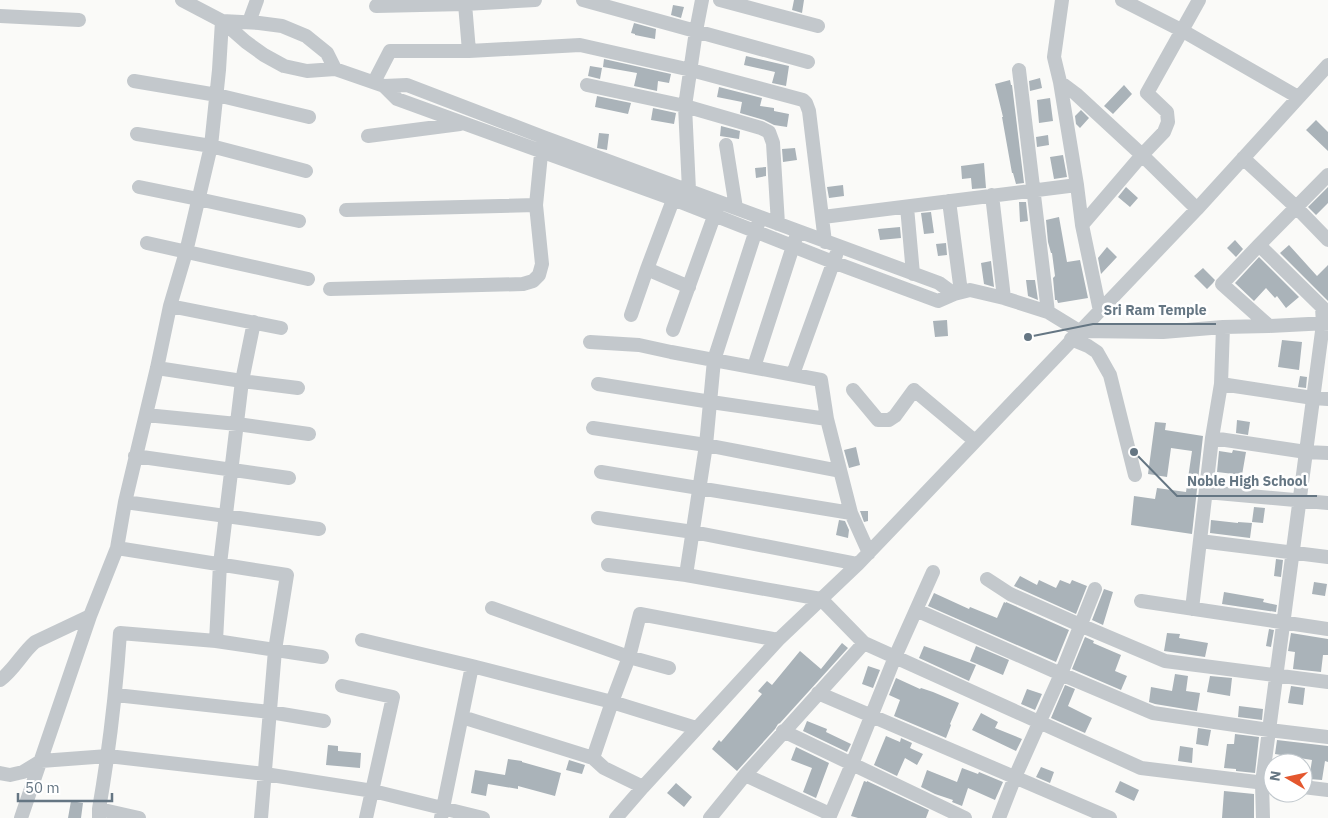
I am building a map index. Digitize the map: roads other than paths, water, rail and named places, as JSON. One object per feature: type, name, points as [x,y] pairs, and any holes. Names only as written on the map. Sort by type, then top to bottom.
[{"type":"street","points":[[182,0],[222,21],[264,56],[284,66],[308,71],[335,69],[379,84],[407,85],[680,192],[716,209],[756,232],[938,301],[970,290],[1004,298],[1048,312],[1097,352],[1110,375],[1135,474]]},
{"type":"street","points":[[249,22],[257,0]]},
{"type":"street","points":[[376,6],[535,0]]},
{"type":"street","points":[[583,0],[808,62]]},
{"type":"street","points":[[631,315],[647,269],[680,192],[685,106],[702,0]]},
{"type":"street","points":[[720,0],[818,26]]},
{"type":"street","points":[[1062,0],[1054,56],[1060,82],[1082,225],[1100,311]]},
{"type":"street","points":[[1122,0],[1183,31],[1298,97]]},
{"type":"street","points":[[1082,225],[1164,132],[1168,122],[1168,112],[1147,93],[1199,0]]},
{"type":"street","points":[[465,2],[469,51]]},
{"type":"street","points":[[0,16],[79,20]]},
{"type":"street","points":[[222,21],[282,26],[306,36],[327,53],[335,69]]},
{"type":"street","points":[[22,818],[90,616],[117,548],[135,456],[170,306],[186,252],[211,146],[222,21]]},
{"type":"street","points":[[379,84],[390,51],[469,51],[580,45],[691,70],[803,100],[809,111],[823,217],[832,244],[833,262],[793,374]]},
{"type":"street","points":[[616,818],[778,640],[858,564],[1100,311],[1197,209],[1328,65]]},
{"type":"street","points":[[1019,70],[1048,312]]},
{"type":"street","points":[[134,81],[216,95],[309,117]]},
{"type":"street","points":[[1060,82],[1076,94],[1142,155],[1197,209]]},
{"type":"street","points":[[379,84],[397,99],[542,152],[680,192]]},
{"type":"street","points":[[588,85],[685,106],[769,132],[774,142],[778,224]]},
{"type":"street","points":[[368,136],[464,124],[493,118]]},
{"type":"street","points":[[137,134],[211,146],[306,170]]},
{"type":"street","points":[[330,289],[523,284],[533,281],[539,275],[542,264],[536,205],[543,137]]},
{"type":"street","points":[[726,145],[736,208]]},
{"type":"street","points":[[1243,158],[1296,206],[1328,240]]},
{"type":"street","points":[[1269,326],[1222,284],[1328,175]]},
{"type":"street","points":[[823,217],[1077,185]]},
{"type":"street","points":[[139,187],[299,221]]},
{"type":"street","points":[[992,195],[1004,298]]},
{"type":"street","points":[[949,201],[958,293]]},
{"type":"street","points":[[346,210],[536,205]]},
{"type":"street","points":[[907,207],[913,274]]},
{"type":"street","points":[[716,209],[736,208],[939,283],[958,293]]},
{"type":"street","points":[[674,330],[716,209]]},
{"type":"street","points":[[686,574],[706,445],[714,360],[760,218]]},
{"type":"street","points":[[754,367],[798,232]]},
{"type":"street","points":[[147,243],[308,279]]},
{"type":"street","points":[[1259,244],[1322,307],[1325,324],[1292,552],[1269,730],[1269,753]]},
{"type":"street","points":[[647,269],[689,287]]},
{"type":"street","points":[[170,306],[280,328]]},
{"type":"street","points":[[216,641],[225,515],[242,381],[254,322]]},
{"type":"street","points":[[1075,335],[1325,324]]},
{"type":"street","points":[[1192,609],[1212,438],[1221,384],[1223,327]]},
{"type":"street","points":[[590,342],[639,345],[821,380],[827,418],[851,513],[869,552]]},
{"type":"street","points":[[157,368],[298,388]]},
{"type":"street","points":[[598,384],[827,418]]},
{"type":"street","points":[[1221,384],[1328,399]]},
{"type":"street","points":[[853,390],[878,420],[888,420],[895,416],[914,390],[975,441]]},
{"type":"street","points":[[146,415],[237,424],[309,434]]},
{"type":"street","points":[[594,428],[706,445],[840,471]]},
{"type":"street","points":[[1212,438],[1306,452],[1328,453]]},
{"type":"street","points":[[135,456],[289,478]]},
{"type":"street","points":[[601,472],[851,513]]},
{"type":"street","points":[[1206,492],[1328,504]]},
{"type":"street","points":[[125,502],[319,529]]},
{"type":"street","points":[[598,518],[693,532],[858,564]]},
{"type":"street","points":[[1200,541],[1328,557]]},
{"type":"street","points":[[117,548],[287,575],[275,650],[261,818]]},
{"type":"street","points":[[608,565],[686,574],[821,599],[864,643],[1141,768],[1263,782]]},
{"type":"street","points":[[745,774],[830,816],[895,657],[933,572]]},
{"type":"street","points":[[987,579],[1010,594],[1080,626],[1165,661],[1328,682]]},
{"type":"street","points":[[999,818],[1095,589]]},
{"type":"street","points":[[1141,601],[1328,629]]},
{"type":"street","points":[[492,608],[629,657],[669,668]]},
{"type":"street","points":[[916,610],[1153,713],[1328,737]]},
{"type":"street","points":[[593,758],[629,657],[640,614],[778,640]]},
{"type":"street","points":[[0,680],[35,642],[90,616]]},
{"type":"street","points":[[139,818],[99,814],[116,695],[120,633],[216,641],[322,657]]},
{"type":"street","points":[[362,640],[612,702],[696,728]]},
{"type":"street","points":[[710,818],[745,774],[864,643]]},
{"type":"street","points":[[442,813],[472,666]]},
{"type":"street","points":[[342,686],[393,697],[366,818]]},
{"type":"street","points":[[818,693],[1110,818]]},
{"type":"street","points":[[116,695],[324,720]]},
{"type":"street","points":[[462,717],[593,758],[604,768],[643,787]]},
{"type":"street","points":[[783,731],[965,818]]},
{"type":"street","points":[[0,773],[10,775],[23,772],[41,761],[108,756],[265,774],[373,791],[442,813],[483,818]]},
{"type":"street","points":[[1313,788],[1328,790]]},
{"type":"street","points":[[1263,818],[1265,803]]},
{"type":"place","name":"Sri Ram Temple","points":[[1028,337]]},
{"type":"place","name":"Noble High School","points":[[1134,452]]}]
